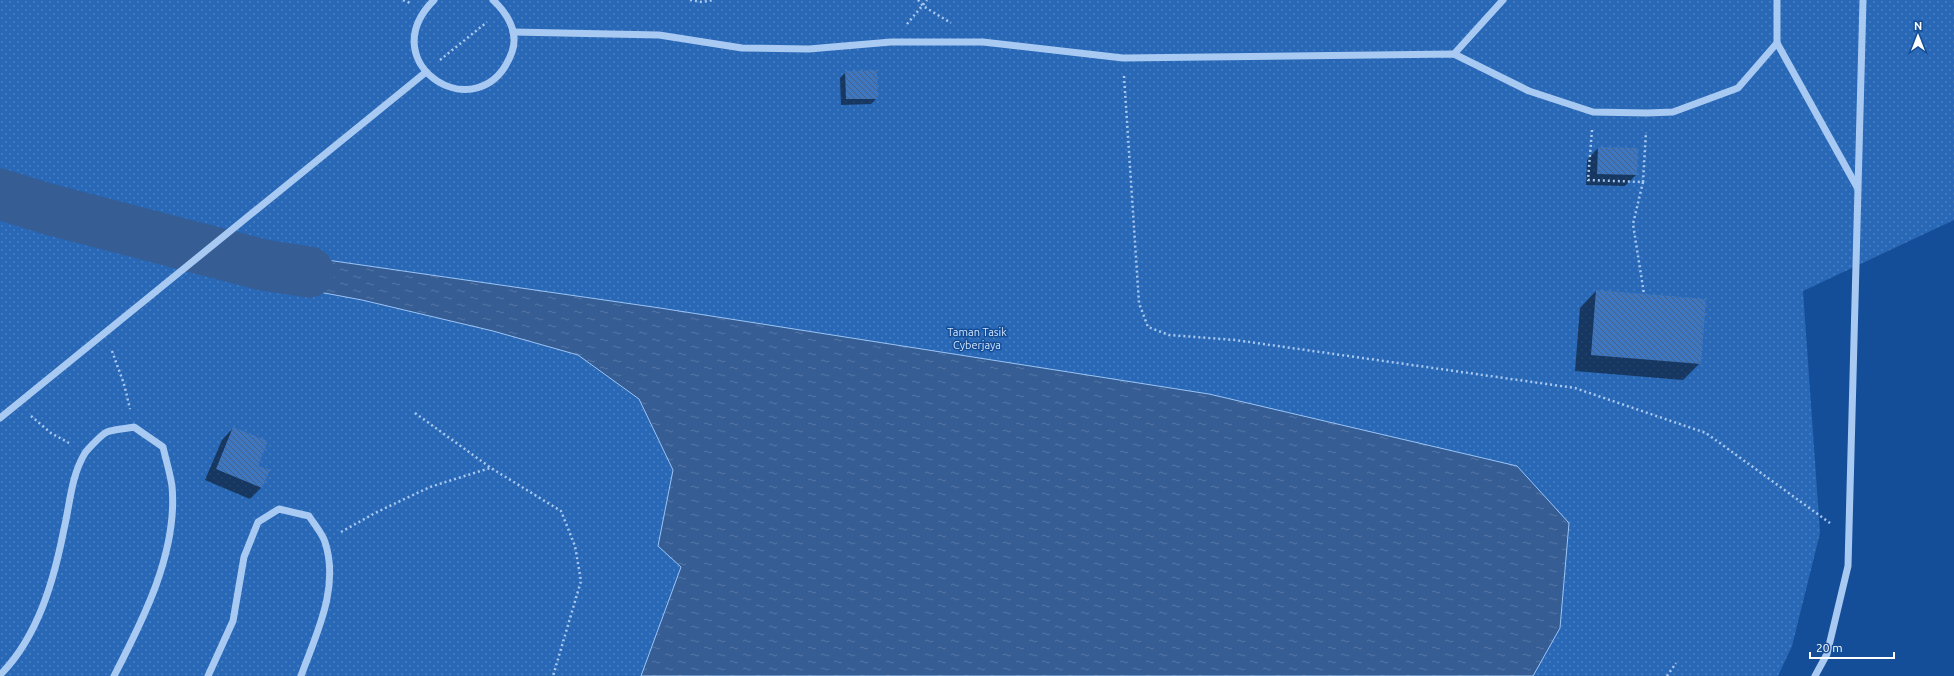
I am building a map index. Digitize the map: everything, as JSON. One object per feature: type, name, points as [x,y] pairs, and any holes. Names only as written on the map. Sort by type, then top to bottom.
[{"type":"street","points":[[434,0],[424,10],[416,25],[414,41],[416,56],[426,72],[437,82],[452,88],[468,89],[484,86],[498,77],[507,64],[513,48],[513,32],[510,20],[503,9],[493,0]]},
{"type":"street","points":[[1454,54],[1503,0]]},
{"type":"street","points":[[1777,0],[1777,42],[1858,188]]},
{"type":"street","points":[[1815,676],[1827,654],[1848,566],[1863,0]]},
{"type":"street","points":[[513,32],[659,35],[742,48],[809,49],[891,42],[983,42],[1123,58],[1454,54],[1529,91],[1593,112],[1673,112],[1738,88],[1777,42]]},
{"type":"street","points":[[0,418],[426,72]]},
{"type":"street","points":[[0,675],[12,662],[40,613],[55,568],[65,529],[72,484],[85,453],[106,432],[134,428],[163,447],[172,486],[172,523],[162,566],[144,618],[114,676]]},
{"type":"street","points":[[208,676],[234,621],[244,557],[258,522],[279,509],[310,516],[325,541],[331,574],[325,608],[301,676]]},
{"type":"path","points":[[690,0],[702,2],[714,0]]},
{"type":"path","points":[[891,42],[926,0]]},
{"type":"path","points":[[426,72],[503,9]]},
{"type":"path","points":[[1123,58],[1139,303],[1148,327],[1169,335],[1235,340],[1575,388],[1706,433],[1849,537]]},
{"type":"path","points":[[1593,112],[1588,180],[1643,182]]},
{"type":"path","points":[[1644,294],[1633,224],[1643,182],[1647,112]]},
{"type":"path","points":[[103,335],[115,357],[134,428]]},
{"type":"path","points":[[17,404],[50,433],[85,453]]},
{"type":"path","points":[[414,412],[490,468],[561,510],[575,546],[581,582],[553,676]]},
{"type":"path","points":[[325,541],[377,512],[430,487],[490,468]]},
{"type":"path","points":[[1667,676],[1676,663]]},
{"type":"green space","name":"Taman Tasik Cyberjaya","points":[[0,0],[1954,0],[1954,220],[1803,291],[1820,533],[1792,646],[1778,676],[0,676]]},
{"type":"water","points":[[313,258],[660,308],[1209,394],[1517,466],[1569,523],[1560,628],[1533,676],[641,676],[681,567],[658,546],[673,470],[639,399],[578,355],[493,331],[362,300],[303,289]]},
{"type":"building","points":[[877,70],[878,99],[846,99],[845,71]]},
{"type":"building","points":[[1598,147],[1638,148],[1637,175],[1597,174]]},
{"type":"building","points":[[1596,290],[1706,299],[1701,364],[1591,355]]},
{"type":"building","points":[[233,427],[268,441],[258,466],[270,470],[262,488],[216,469]]},
{"type":"waterway","points":[[0,194],[48,209],[263,265],[309,272]]}]
